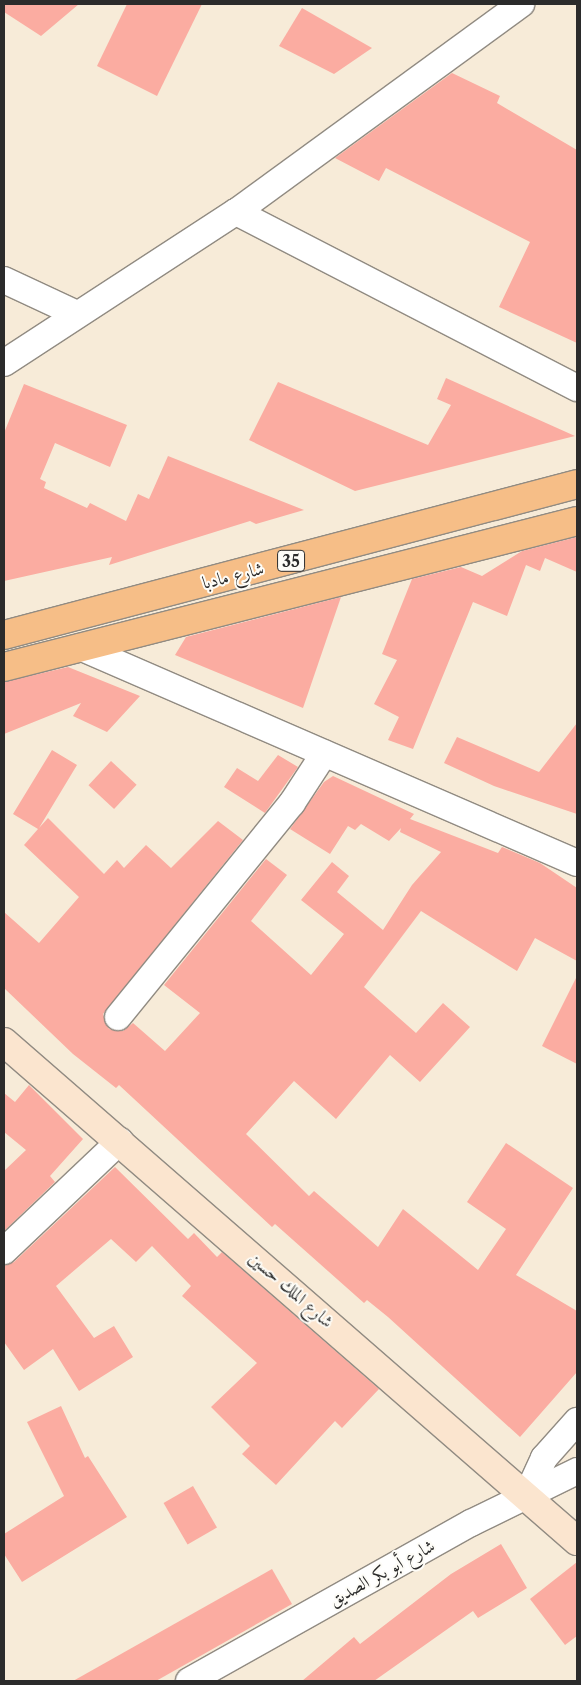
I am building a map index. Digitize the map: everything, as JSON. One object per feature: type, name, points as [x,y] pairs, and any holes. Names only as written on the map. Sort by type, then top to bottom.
[{"type":"main road","name":"شارع مادبا","points":[[4,635],[577,484]]},
{"type":"main road","name":"شارع مادبا","points":[[4,667],[577,521]]},
{"type":"main road","name":"شارع الملك حسين","points":[[4,1042],[577,1540]]},
{"type":"street","points":[[4,363],[236,212],[521,4]]},
{"type":"street","points":[[236,212],[577,388]]},
{"type":"street","points":[[4,280],[77,314]]},
{"type":"street","points":[[80,647],[577,862]]},
{"type":"street","points":[[118,1017],[292,803],[324,754]]},
{"type":"street","points":[[4,1251],[120,1141]]},
{"type":"street","points":[[527,1495],[544,1458],[577,1421]]},
{"type":"street","name":"شارع أبو بكر الصديق","points":[[189,1681],[220,1675],[527,1495],[577,1470]]},
{"type":"building","points":[[4,4],[79,4],[41,36],[4,12]]},
{"type":"building","points":[[127,4],[202,4],[157,96],[97,66]]},
{"type":"building","points":[[302,8],[372,48],[334,74],[279,46]]},
{"type":"building","points":[[452,73],[500,96],[497,103],[577,150],[577,343],[499,307],[530,242],[386,168],[379,181],[335,158]]},
{"type":"building","points":[[446,378],[575,436],[355,491],[249,440],[278,382],[428,445],[451,405],[437,399]]},
{"type":"building","points":[[24,384],[127,425],[110,467],[55,443],[40,479],[46,482],[44,488],[87,508],[90,503],[126,521],[138,494],[149,499],[168,456],[304,510],[256,524],[250,521],[109,565],[112,557],[4,581],[4,433]]},
{"type":"building","points":[[577,537],[577,572],[545,558],[540,571],[526,565],[507,616],[473,602],[413,749],[388,740],[399,717],[374,704],[397,660],[382,654],[412,579],[461,567],[482,576],[522,551]]},
{"type":"building","points":[[341,597],[303,708],[175,655],[186,637]]},
{"type":"building","points":[[68,667],[140,696],[107,732],[73,716],[81,703],[4,734],[4,682]]},
{"type":"building","points":[[577,723],[577,814],[494,786],[444,763],[457,737],[539,772]]},
{"type":"building","points":[[52,750],[77,765],[39,828],[48,818],[104,874],[117,860],[124,868],[146,845],[171,868],[218,821],[243,840],[103,1014],[109,1029],[123,1031],[133,1023],[165,1051],[200,1013],[164,985],[266,859],[287,875],[251,921],[311,975],[344,934],[301,900],[332,862],[349,876],[337,892],[383,930],[412,885],[441,852],[400,832],[401,828],[389,841],[361,824],[355,830],[348,826],[330,854],[290,829],[324,782],[333,776],[414,814],[410,819],[498,853],[502,847],[540,863],[577,888],[577,961],[535,938],[517,971],[421,911],[364,987],[416,1033],[443,1003],[470,1027],[420,1082],[390,1055],[336,1119],[294,1081],[246,1134],[309,1196],[314,1191],[378,1247],[403,1209],[478,1270],[506,1229],[467,1202],[506,1143],[573,1188],[516,1275],[577,1311],[577,1372],[520,1437],[388,1317],[367,1300],[364,1303],[275,1224],[272,1227],[119,1085],[116,1088],[73,1054],[4,988],[4,912],[39,943],[79,897],[24,845],[38,829],[13,814]]},
{"type":"building","points":[[278,755],[298,767],[265,813],[224,787],[237,768],[258,781]]},
{"type":"building","points":[[111,761],[137,785],[114,809],[88,785]]},
{"type":"building","points":[[577,976],[577,1064],[542,1046]]},
{"type":"building","points":[[29,1085],[83,1139],[50,1176],[55,1182],[4,1231],[4,1171],[26,1150],[4,1132],[4,1093],[15,1102]]},
{"type":"building","points":[[115,1167],[188,1239],[194,1233],[217,1257],[222,1252],[379,1389],[342,1428],[335,1421],[276,1485],[242,1454],[250,1446],[211,1407],[257,1363],[182,1296],[191,1286],[152,1246],[136,1262],[111,1239],[56,1286],[94,1338],[114,1326],[133,1357],[79,1391],[53,1349],[24,1370],[4,1342],[4,1266],[14,1262]]},
{"type":"building","points":[[61,1406],[85,1458],[88,1456],[127,1517],[22,1582],[4,1554],[4,1534],[64,1496],[27,1422]]},
{"type":"building","points":[[193,1486],[217,1528],[188,1545],[164,1503]]},
{"type":"building","points":[[501,1544],[527,1588],[478,1618],[473,1611],[374,1681],[302,1681],[354,1637],[360,1644],[451,1574]]},
{"type":"building","points":[[577,1562],[577,1636],[565,1645],[530,1599]]},
{"type":"building","points":[[272,1569],[292,1604],[156,1681],[73,1681]]}]
